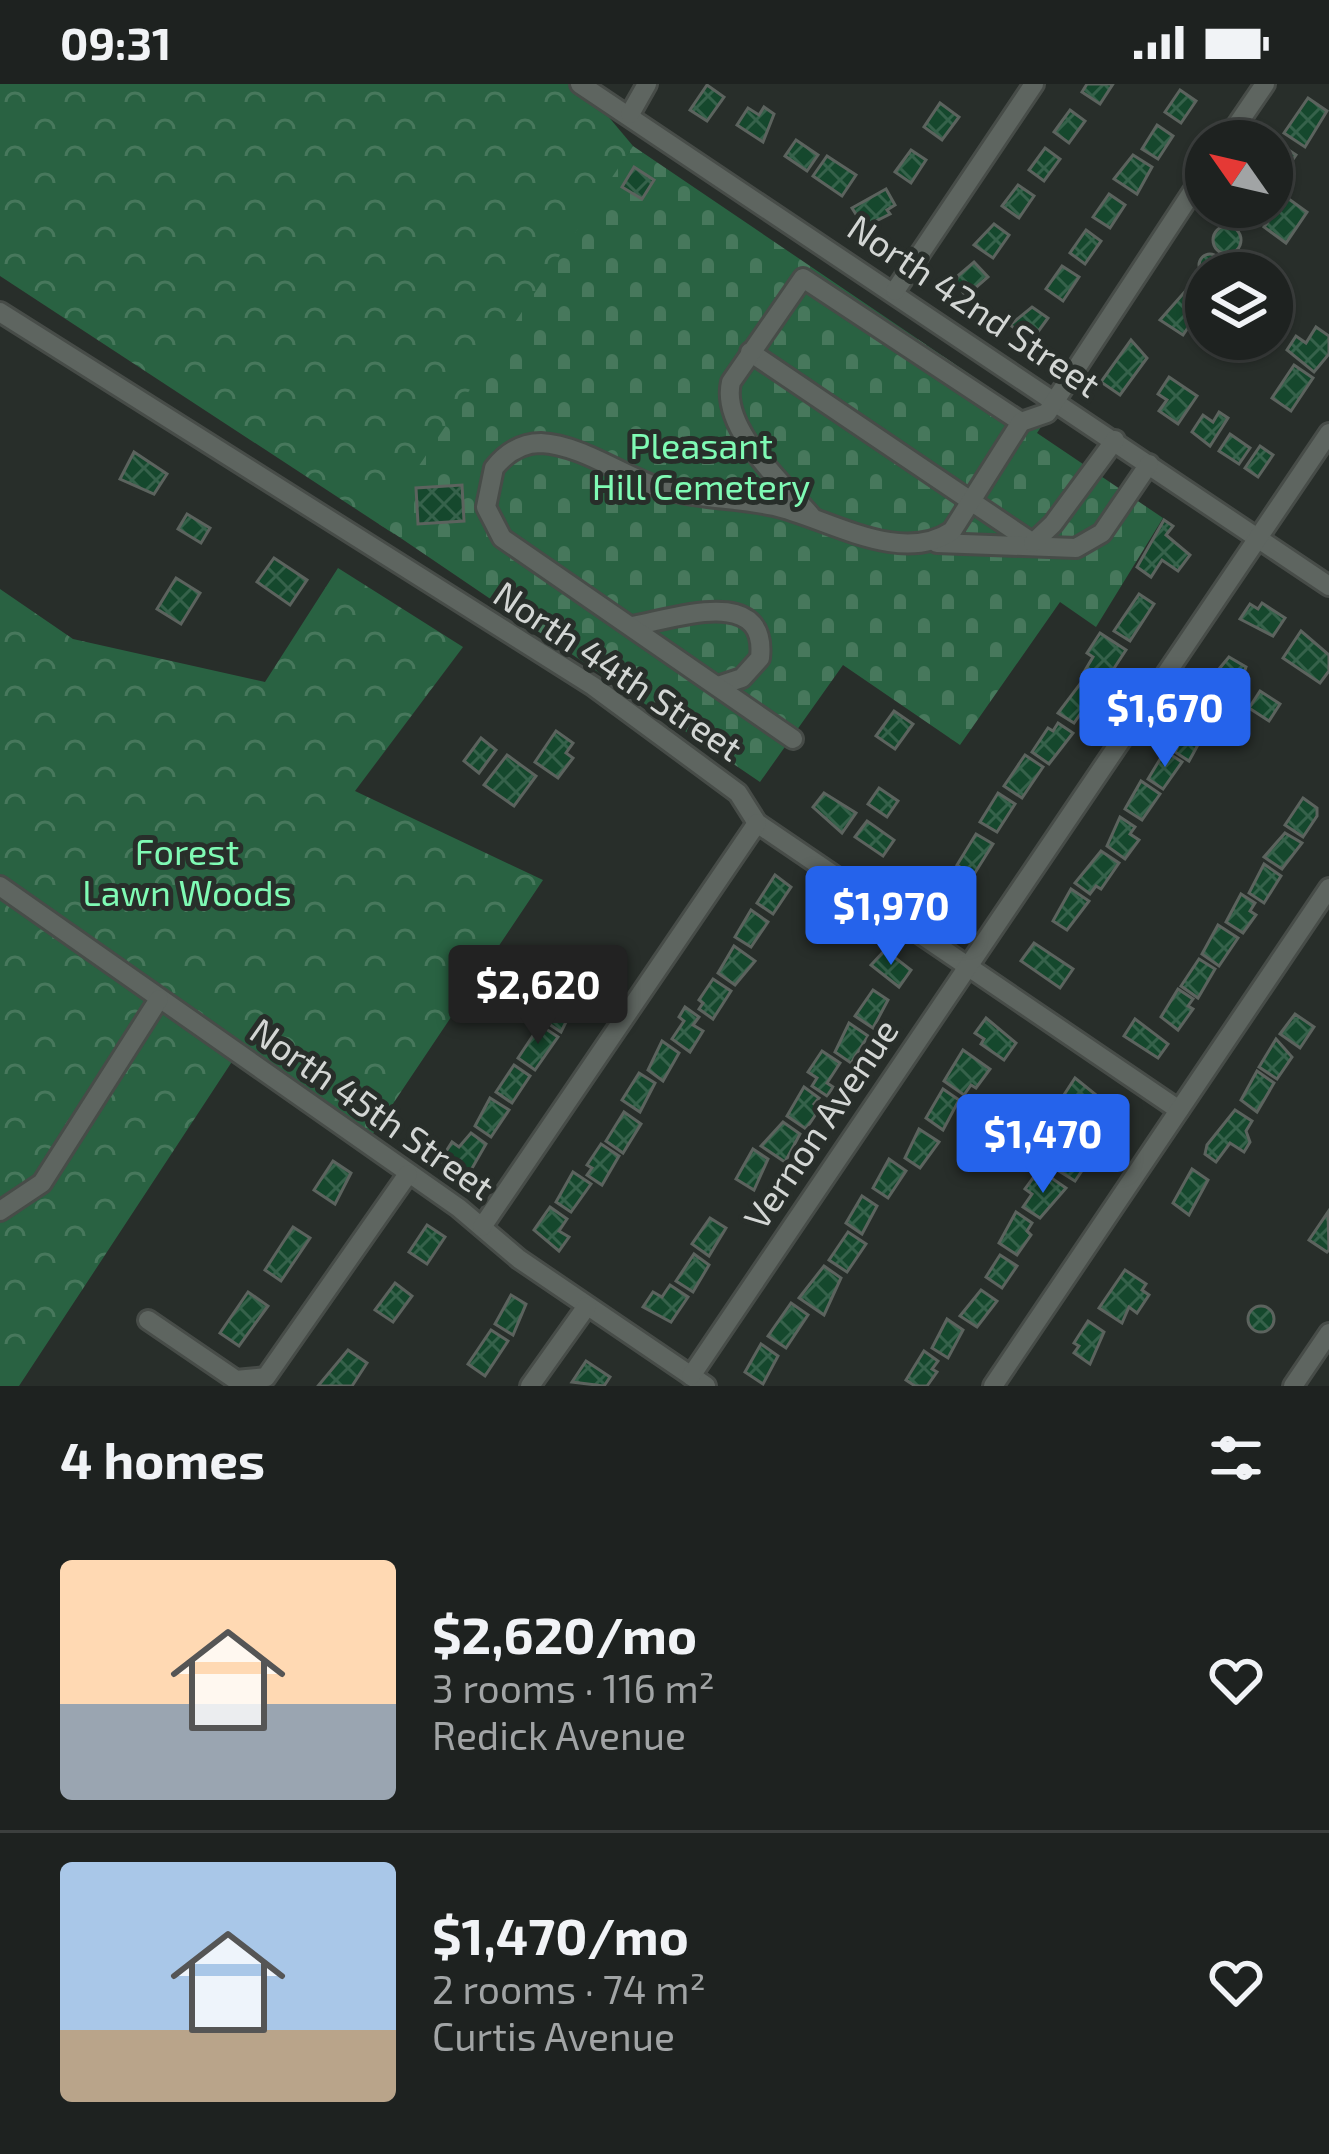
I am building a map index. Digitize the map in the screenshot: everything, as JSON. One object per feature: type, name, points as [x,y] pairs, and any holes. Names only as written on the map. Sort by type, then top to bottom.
[{"type":"street","name":"North 42nd Street","points":[[580,84],[1329,586]]},
{"type":"street","points":[[630,115],[647,84]]},
{"type":"street","points":[[895,291],[1034,84]]},
{"type":"street","points":[[1240,120],[1265,84]]},
{"type":"street","points":[[926,543],[952,531],[1021,422],[1047,413],[1185,203]]},
{"type":"street","points":[[812,518],[731,411],[730,382],[803,278],[1021,422]]},
{"type":"street","name":"North 44th Street","points":[[0,312],[593,686],[738,793],[757,824],[1179,1110]]},
{"type":"street","points":[[750,352],[1033,543]]},
{"type":"street","name":"Vernon Avenue","points":[[698,1381],[968,966],[1329,433]]},
{"type":"street","points":[[1033,543],[1053,524],[1115,440]]},
{"type":"street","points":[[793,739],[496,531],[485,507],[485,490],[494,468],[510,452],[537,443],[557,445],[666,490],[774,506],[875,538],[1076,548],[1102,533],[1149,464]]},
{"type":"street","points":[[632,626],[721,610],[749,618],[759,634],[760,658],[742,678],[718,686]]},
{"type":"street","points":[[482,1227],[757,824]]},
{"type":"street","name":"North 45th Street","points":[[0,886],[698,1381]]},
{"type":"street","points":[[993,1386],[1329,888]]},
{"type":"street","points":[[0,1210],[42,1183],[159,999]]},
{"type":"street","points":[[148,1320],[223,1373],[251,1382],[274,1370],[408,1174]]},
{"type":"street","points":[[530,1386],[587,1306]]},
{"type":"street","points":[[1293,1386],[1329,1333]]},
{"type":"green space","points":[[0,84],[581,84],[633,146],[394,534],[0,276]]},
{"type":"green space","name":"Pleasant Hill Cemetery","points":[[633,146],[1043,424],[1037,433],[1163,518],[1096,627],[1060,602],[960,745],[843,665],[760,782],[380,524]]},
{"type":"green space","name":"Forest Lawn Woods","points":[[338,568],[463,647],[355,791],[543,880],[366,1144],[237,1054],[19,1386],[0,1386],[0,589],[73,639],[265,682]]},
{"type":"building","points":[[1087,84],[1113,84],[1100,104],[1082,92]]},
{"type":"building","points":[[707,85],[724,97],[707,121],[690,110]]},
{"type":"building","points":[[1180,90],[1196,101],[1181,123],[1165,112]]},
{"type":"building","points":[[1308,98],[1327,111],[1305,147],[1293,139],[1293,120]]},
{"type":"building","points":[[940,103],[959,117],[942,140],[924,127]]},
{"type":"building","points":[[764,107],[774,114],[763,142],[737,125],[748,108],[759,115]]},
{"type":"building","points":[[1070,110],[1085,121],[1069,143],[1054,132]]},
{"type":"building","points":[[1157,125],[1173,136],[1158,159],[1142,149]]},
{"type":"building","points":[[796,140],[818,155],[807,171],[785,156]]},
{"type":"building","points":[[1045,148],[1060,159],[1044,181],[1029,170]]},
{"type":"building","points":[[911,150],[926,160],[911,183],[895,172]]},
{"type":"building","points":[[1133,155],[1152,167],[1137,194],[1114,179]]},
{"type":"building","points":[[827,156],[856,175],[842,196],[813,176]]},
{"type":"building","points":[[634,167],[654,180],[642,199],[622,187]]},
{"type":"building","points":[[1018,185],[1034,196],[1019,218],[1002,206]]},
{"type":"building","points":[[886,189],[895,205],[887,210],[890,214],[864,227],[852,208]]},
{"type":"building","points":[[1109,194],[1125,205],[1110,228],[1093,217]]},
{"type":"building","points":[[1293,202],[1307,212],[1286,243],[1265,228],[1293,228]]},
{"type":"building","points":[[994,224],[1009,235],[993,258],[974,245]]},
{"type":"building","points":[[1220,228],[1234,228],[1240,235],[1234,252],[1220,252],[1214,245]]},
{"type":"building","points":[[1086,230],[1101,241],[1085,264],[1070,253]]},
{"type":"building","points":[[974,262],[988,277],[966,296],[953,280]]},
{"type":"building","points":[[1062,266],[1079,277],[1063,301],[1046,289]]},
{"type":"building","points":[[1185,292],[1183,335],[1160,320]]},
{"type":"building","points":[[1032,307],[1048,318],[1032,340],[1010,325]]},
{"type":"building","points":[[1316,327],[1329,336],[1329,354],[1314,372],[1293,355],[1296,336],[1306,343]]},
{"type":"building","points":[[1131,340],[1147,358],[1120,395],[1101,382]]},
{"type":"building","points":[[1294,365],[1313,378],[1291,411],[1272,398]]},
{"type":"building","points":[[1169,377],[1197,396],[1178,424],[1159,411],[1167,400],[1158,394]]},
{"type":"building","points":[[1219,412],[1228,418],[1210,446],[1192,432],[1203,415],[1213,422]]},
{"type":"building","points":[[1230,434],[1250,448],[1239,464],[1219,451]]},
{"type":"building","points":[[1260,446],[1273,455],[1258,477],[1245,468]]},
{"type":"building","points":[[134,452],[167,474],[154,494],[120,479]]},
{"type":"building","points":[[462,485],[464,521],[418,524],[416,488]]},
{"type":"building","points":[[187,514],[210,528],[201,543],[178,529]]},
{"type":"building","points":[[1164,520],[1173,526],[1166,535],[1190,555],[1178,571],[1162,560],[1151,577],[1137,567]]},
{"type":"building","points":[[274,558],[307,580],[290,605],[257,582]]},
{"type":"building","points":[[176,578],[200,593],[181,624],[157,609]]},
{"type":"building","points":[[1139,594],[1154,604],[1130,641],[1114,631]]},
{"type":"building","points":[[1262,603],[1285,618],[1273,636],[1240,619],[1250,604],[1258,609]]},
{"type":"building","points":[[1301,631],[1329,655],[1329,671],[1320,683],[1283,658]]},
{"type":"building","points":[[1100,633],[1126,650],[1103,685],[1084,672],[1093,657],[1087,653]]},
{"type":"building","points":[[1229,657],[1246,667],[1238,691],[1230,686],[1226,692],[1209,681]]},
{"type":"building","points":[[1080,684],[1094,694],[1074,723],[1058,713]]},
{"type":"building","points":[[1210,690],[1227,701],[1209,728],[1195,718]]},
{"type":"building","points":[[1260,691],[1280,704],[1269,721],[1249,708]]},
{"type":"building","points":[[894,711],[913,724],[895,749],[876,736]]},
{"type":"building","points":[[1190,721],[1205,732],[1189,761],[1175,752]]},
{"type":"building","points":[[1058,723],[1073,733],[1049,764],[1032,752],[1048,728],[1053,731]]},
{"type":"building","points":[[556,731],[573,743],[566,753],[573,758],[558,778],[535,762]]},
{"type":"building","points":[[481,738],[496,750],[479,773],[464,761]]},
{"type":"building","points":[[1165,751],[1182,762],[1163,789],[1148,779]]},
{"type":"building","points":[[507,755],[536,776],[514,806],[484,785]]},
{"type":"building","points":[[1025,755],[1043,767],[1022,798],[1004,786]]},
{"type":"building","points":[[1141,781],[1160,794],[1142,820],[1125,809]]},
{"type":"building","points":[[879,788],[898,801],[887,817],[868,804]]},
{"type":"building","points":[[824,793],[856,813],[842,833],[813,807]]},
{"type":"building","points":[[998,793],[1015,804],[997,832],[980,822]]},
{"type":"building","points":[[1303,798],[1317,808],[1317,816],[1303,837],[1285,825]]},
{"type":"building","points":[[1120,817],[1135,827],[1130,834],[1139,840],[1125,859],[1107,846]]},
{"type":"building","points":[[867,821],[894,840],[883,856],[855,837]]},
{"type":"building","points":[[1285,833],[1302,843],[1282,869],[1264,857]]},
{"type":"building","points":[[976,834],[993,844],[973,876],[957,865]]},
{"type":"building","points":[[1101,851],[1119,863],[1101,889],[1096,886],[1090,894],[1075,883]]},
{"type":"building","points":[[1264,864],[1281,876],[1264,903],[1249,893]]},
{"type":"building","points":[[931,868],[964,889],[952,908],[919,886]]},
{"type":"building","points":[[775,875],[791,887],[773,914],[757,903]]},
{"type":"building","points":[[1071,889],[1089,901],[1067,930],[1053,921]]},
{"type":"building","points":[[1241,894],[1255,903],[1250,911],[1256,915],[1243,933],[1226,922]]},
{"type":"building","points":[[751,910],[768,922],[751,947],[735,937]]},
{"type":"building","points":[[1218,925],[1238,938],[1219,966],[1202,954]]},
{"type":"building","points":[[1034,943],[1073,969],[1060,988],[1021,961]]},
{"type":"building","points":[[734,946],[755,961],[735,985],[718,973]]},
{"type":"building","points":[[885,950],[911,970],[899,987],[871,965]]},
{"type":"building","points":[[1199,959],[1215,969],[1198,998],[1181,986]]},
{"type":"building","points":[[713,979],[731,991],[713,1019],[699,1009],[703,1003],[699,1000]]},
{"type":"building","points":[[563,985],[579,996],[561,1032],[546,1022],[552,1013],[547,1009]]},
{"type":"building","points":[[1178,989],[1193,999],[1188,1006],[1193,1009],[1178,1030],[1161,1017]]},
{"type":"building","points":[[873,990],[888,1000],[873,1028],[855,1016]]},
{"type":"building","points":[[685,1007],[699,1017],[693,1025],[703,1031],[690,1052],[672,1039],[684,1021],[679,1017]]},
{"type":"building","points":[[1295,1014],[1314,1027],[1300,1048],[1280,1034]]},
{"type":"building","points":[[986,1018],[1016,1043],[1004,1060],[981,1044],[984,1039],[975,1033]]},
{"type":"building","points":[[1135,1019],[1168,1044],[1158,1058],[1124,1036]]},
{"type":"building","points":[[849,1023],[868,1036],[851,1063],[835,1052]]},
{"type":"building","points":[[540,1025],[558,1037],[535,1070],[518,1058]]},
{"type":"building","points":[[1276,1039],[1292,1057],[1277,1079],[1259,1067]]},
{"type":"building","points":[[662,1041],[679,1053],[663,1081],[648,1070]]},
{"type":"building","points":[[963,1050],[990,1069],[964,1095],[944,1081]]},
{"type":"building","points":[[822,1051],[840,1063],[827,1083],[833,1087],[827,1096],[812,1086],[817,1078],[808,1072]]},
{"type":"building","points":[[514,1065],[530,1076],[512,1103],[496,1092]]},
{"type":"building","points":[[1257,1071],[1274,1083],[1257,1112],[1241,1100]]},
{"type":"building","points":[[639,1073],[655,1083],[640,1112],[622,1100]]},
{"type":"building","points":[[1075,1078],[1111,1107],[1099,1125],[1060,1101]]},
{"type":"building","points":[[804,1087],[819,1098],[814,1104],[820,1108],[806,1129],[787,1116]]},
{"type":"building","points":[[943,1089],[959,1100],[943,1130],[926,1118]]},
{"type":"building","points":[[490,1098],[509,1110],[491,1137],[475,1126]]},
{"type":"building","points":[[1235,1110],[1252,1121],[1246,1131],[1250,1142],[1244,1152],[1230,1143],[1216,1162],[1205,1154],[1207,1145]]},
{"type":"building","points":[[624,1112],[641,1124],[623,1153],[606,1141]]},
{"type":"building","points":[[783,1122],[800,1134],[785,1162],[761,1146]]},
{"type":"building","points":[[919,1129],[939,1142],[920,1168],[905,1158]]},
{"type":"building","points":[[471,1133],[486,1144],[467,1177],[440,1161],[452,1142],[459,1147]]},
{"type":"building","points":[[1079,1139],[1096,1150],[1075,1181],[1059,1171],[1063,1165],[1054,1156],[1061,1145],[1071,1151]]},
{"type":"building","points":[[601,1144],[619,1156],[602,1185],[587,1175],[592,1168],[587,1165]]},
{"type":"building","points":[[753,1149],[768,1159],[754,1190],[736,1179]]},
{"type":"building","points":[[889,1159],[906,1171],[888,1198],[873,1188]]},
{"type":"building","points":[[333,1161],[351,1173],[335,1204],[314,1190]]},
{"type":"building","points":[[1192,1169],[1208,1180],[1189,1215],[1173,1203]]},
{"type":"building","points":[[573,1172],[591,1184],[571,1212],[556,1202]]},
{"type":"building","points":[[1050,1177],[1066,1188],[1040,1218],[1023,1207],[1032,1194],[1025,1189],[1033,1178],[1044,1185]]},
{"type":"building","points":[[862,1196],[877,1206],[862,1234],[846,1223]]},
{"type":"building","points":[[550,1207],[567,1219],[559,1231],[569,1237],[559,1251],[534,1230]]},
{"type":"building","points":[[1016,1212],[1032,1223],[1027,1231],[1031,1235],[1017,1255],[999,1243]]},
{"type":"building","points":[[1328,1212],[1329,1250],[1327,1252],[1309,1240]]},
{"type":"building","points":[[710,1218],[726,1228],[709,1256],[692,1244]]},
{"type":"building","points":[[427,1225],[445,1237],[427,1264],[409,1252]]},
{"type":"building","points":[[293,1227],[310,1238],[281,1281],[265,1270]]},
{"type":"building","points":[[848,1232],[866,1244],[847,1272],[829,1260]]},
{"type":"building","points":[[694,1254],[709,1265],[693,1292],[676,1281]]},
{"type":"building","points":[[1000,1255],[1017,1266],[1002,1288],[986,1277]]},
{"type":"building","points":[[824,1266],[841,1278],[824,1315],[799,1298]]},
{"type":"building","points":[[1125,1270],[1146,1284],[1142,1290],[1149,1295],[1137,1313],[1129,1307],[1122,1323],[1099,1308]]},
{"type":"building","points":[[395,1283],[412,1296],[393,1322],[375,1310]]},
{"type":"building","points":[[670,1285],[688,1297],[671,1322],[643,1307],[653,1292],[662,1297]]},
{"type":"building","points":[[981,1290],[997,1301],[977,1327],[960,1316]]},
{"type":"building","points":[[248,1292],[268,1306],[239,1346],[220,1333]]},
{"type":"building","points":[[511,1295],[526,1304],[513,1335],[495,1324]]},
{"type":"building","points":[[791,1303],[808,1315],[786,1348],[768,1336]]},
{"type":"building","points":[[1261,1306],[1271,1309],[1271,1329],[1261,1332],[1251,1329],[1248,1319],[1251,1309]]},
{"type":"building","points":[[947,1319],[963,1330],[948,1358],[932,1348]]},
{"type":"building","points":[[1088,1321],[1104,1332],[1090,1364],[1074,1353],[1079,1346],[1074,1343]]},
{"type":"building","points":[[491,1330],[508,1341],[485,1376],[468,1364]]},
{"type":"building","points":[[761,1344],[778,1356],[763,1384],[745,1372]]},
{"type":"building","points":[[348,1350],[367,1363],[352,1386],[318,1386]]},
{"type":"building","points":[[924,1351],[938,1361],[932,1369],[937,1372],[927,1386],[915,1386],[906,1380]]},
{"type":"building","points":[[586,1361],[610,1377],[604,1386],[572,1382]]}]
